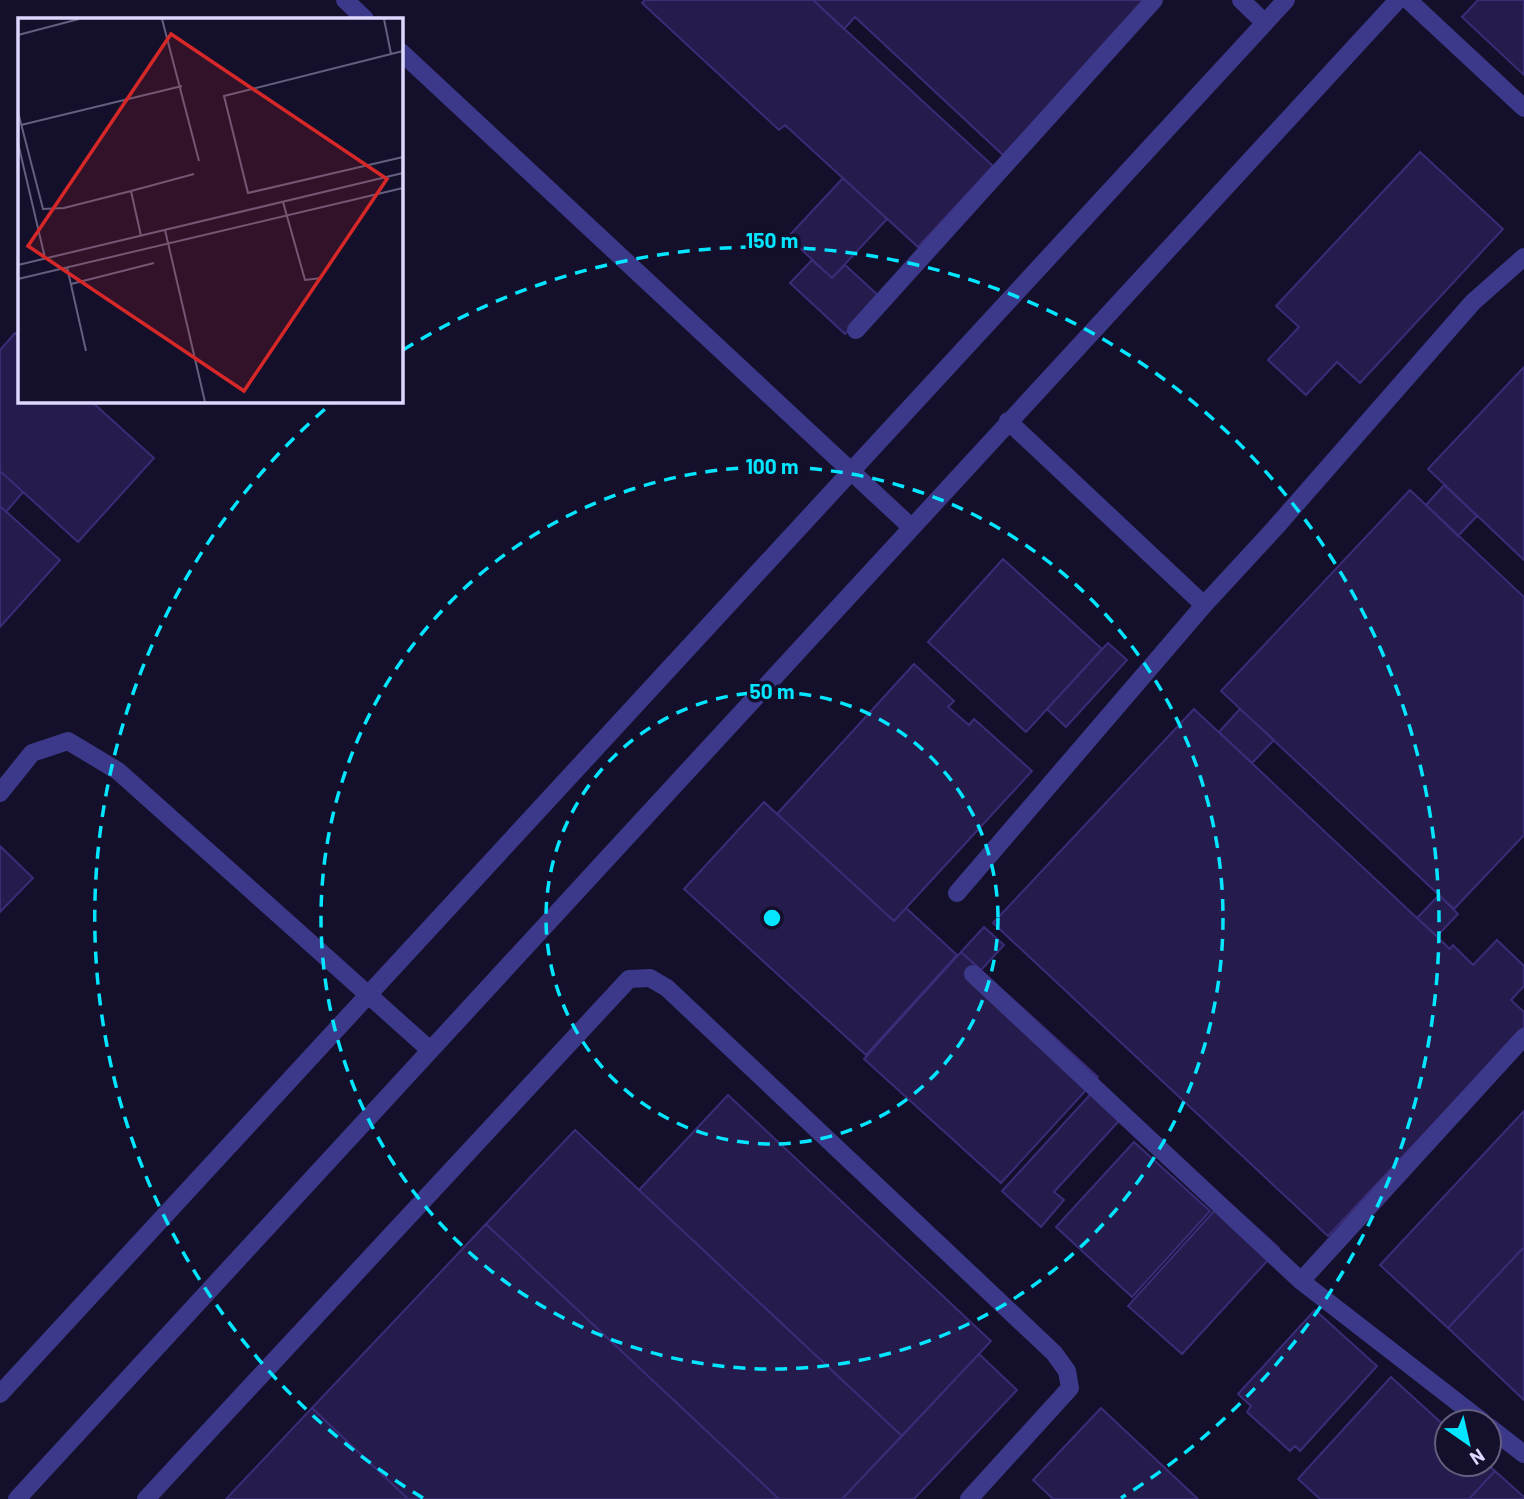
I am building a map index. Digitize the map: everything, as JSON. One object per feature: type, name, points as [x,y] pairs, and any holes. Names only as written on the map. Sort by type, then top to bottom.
[{"type":"street","points":[[345,0],[364,18]]},
{"type":"street","points":[[856,330],[1154,0]]},
{"type":"street","points":[[1241,0],[1265,23]]},
{"type":"street","points":[[0,1394],[1286,0]]},
{"type":"street","points":[[17,1499],[1398,0]]},
{"type":"street","points":[[1408,0],[1524,108]]},
{"type":"street","points":[[402,53],[911,527]]},
{"type":"street","points":[[957,893],[1204,605],[1473,302],[1524,257]]},
{"type":"street","points":[[1008,421],[1204,605]]},
{"type":"street","points":[[0,793],[32,752],[68,740],[118,771],[430,1050]]},
{"type":"street","points":[[973,974],[1301,1281],[1465,1408]]},
{"type":"street","points":[[146,1499],[629,979],[650,978],[667,988],[1044,1343],[1067,1371],[1070,1388],[969,1499]]},
{"type":"street","points":[[1301,1281],[1524,1037]]},
{"type":"street","points":[[1503,1438],[1524,1454]]},
{"type":"building","points":[[645,0],[813,0],[993,166],[918,247],[785,125],[779,130],[642,3]]},
{"type":"building","points":[[813,0],[1146,0],[1003,155],[855,17],[844,29]]},
{"type":"building","points":[[1478,0],[1524,0],[1524,75],[1462,17]]},
{"type":"building","points":[[1420,152],[1503,229],[1360,383],[1337,362],[1306,395],[1268,360],[1299,327],[1276,306]]},
{"type":"building","points":[[843,178],[887,219],[832,278],[788,237]]},
{"type":"building","points":[[812,260],[832,278],[845,265],[880,297],[845,334],[790,283]]},
{"type":"building","points":[[15,333],[18,335],[18,402],[92,402],[154,458],[78,542],[0,471],[0,350]]},
{"type":"building","points":[[1524,367],[1524,560],[1428,469]]},
{"type":"building","points":[[0,471],[23,492],[6,512],[0,506]]},
{"type":"building","points":[[1444,485],[1477,516],[1458,536],[1426,505]]},
{"type":"building","points":[[1410,490],[1524,597],[1524,835],[1454,909],[1221,691]]},
{"type":"building","points":[[0,506],[60,560],[0,627]]},
{"type":"building","points":[[1003,559],[1102,649],[1026,732],[928,642]]},
{"type":"building","points":[[1108,643],[1127,660],[1066,727],[1047,709]]},
{"type":"building","points":[[914,664],[954,701],[948,707],[969,725],[974,719],[1032,771],[894,921],[777,814]]},
{"type":"building","points":[[1194,709],[1450,949],[1453,945],[1473,965],[1497,940],[1524,966],[1524,986],[1511,1000],[1524,1012],[1524,1027],[1328,1236],[993,923]]},
{"type":"building","points":[[1240,709],[1274,740],[1252,763],[1219,732]]},
{"type":"building","points":[[764,802],[894,921],[906,908],[957,955],[866,1055],[684,889]]},
{"type":"building","points":[[0,846],[33,878],[0,912]]},
{"type":"building","points":[[1439,895],[1458,914],[1437,936],[1417,918]]},
{"type":"building","points":[[984,927],[1004,945],[981,970],[961,952]]},
{"type":"building","points":[[961,952],[1098,1077],[1001,1183],[864,1059]]},
{"type":"building","points":[[1098,1086],[1127,1112],[1054,1192],[1064,1200],[1041,1227],[1002,1191]]},
{"type":"building","points":[[728,1095],[991,1341],[902,1436],[639,1190]]},
{"type":"building","points":[[1524,1111],[1524,1247],[1448,1328],[1380,1265]]},
{"type":"building","points":[[575,1130],[902,1436],[842,1499],[779,1499],[486,1224]]},
{"type":"building","points":[[1134,1142],[1210,1211],[1132,1297],[1056,1227]]},
{"type":"building","points":[[1225,1199],[1279,1248],[1182,1354],[1128,1306]]},
{"type":"building","points":[[486,1224],[779,1499],[408,1499],[312,1408]]},
{"type":"building","points":[[1524,1247],[1524,1400],[1448,1328]]},
{"type":"building","points":[[1315,1310],[1377,1366],[1300,1451],[1295,1446],[1290,1451],[1247,1412],[1251,1406],[1238,1394]]},
{"type":"building","points":[[979,1354],[1017,1390],[914,1499],[842,1499]]},
{"type":"building","points":[[1391,1377],[1433,1415],[1433,1478],[1488,1478],[1469,1499],[1320,1499],[1298,1479]]},
{"type":"building","points":[[312,1408],[408,1499],[226,1499]]},
{"type":"building","points":[[1101,1408],[1198,1499],[1053,1499],[1033,1480]]},
{"type":"building","points":[[1488,1478],[1503,1478],[1524,1497],[1523,1499],[1469,1499]]}]
